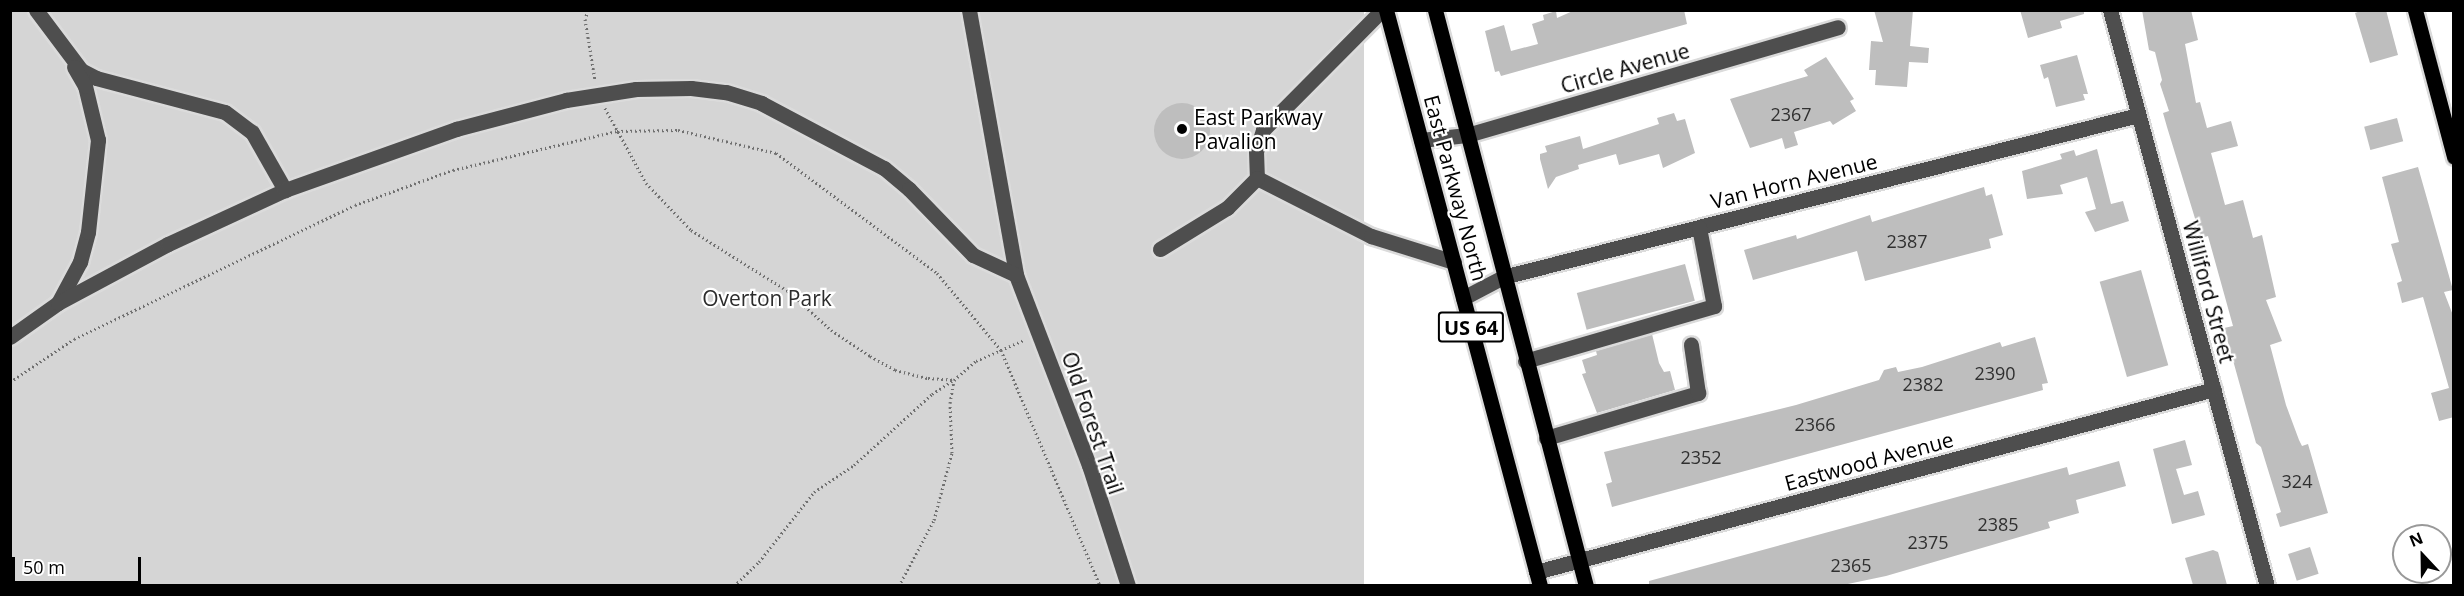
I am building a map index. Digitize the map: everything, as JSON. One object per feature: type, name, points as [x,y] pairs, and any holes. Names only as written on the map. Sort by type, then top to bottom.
[{"type":"main road","name":"East Parkway North","points":[[1384,10],[1538,579]]},
{"type":"main road","name":"East Parkway North","points":[[1435,10],[1503,278],[1586,585]]},
{"type":"main road","points":[[2415,10],[2448,115],[2454,157]]},
{"type":"street","points":[[36,10],[81,70],[96,78],[225,112],[252,132],[285,190]]},
{"type":"street","name":"Old Forest Trail","points":[[969,10],[1016,274],[1089,465],[1128,585]]},
{"type":"street","points":[[1160,249],[1227,208],[1257,178],[1256,151],[1263,130],[1384,10]]},
{"type":"street","name":"Williford Street","points":[[2110,10],[2267,585]]},
{"type":"street","name":"Circle Avenue","points":[[1421,140],[1467,135],[1838,27]]},
{"type":"street","points":[[58,303],[80,262],[88,232],[98,140],[85,86],[59,41]]},
{"type":"street","points":[[10,337],[58,303],[168,244],[285,190],[456,129],[566,100],[636,89],[691,88],[726,92],[761,103],[884,168],[909,189],[973,255],[1016,274]]},
{"type":"street","name":"Van Horn Avenue","points":[[1463,298],[1503,278],[2138,115]]},
{"type":"street","points":[[1257,178],[1371,236],[1454,262]]},
{"type":"street","points":[[1525,361],[1714,306],[1699,227]]},
{"type":"street","points":[[1546,438],[1698,393],[1691,345]]},
{"type":"street","name":"Eastwood Avenue","points":[[1538,579],[1580,561],[2214,389]]},
{"type":"path","points":[[588,10],[585,20],[598,95],[646,183],[691,230],[788,291],[831,330],[894,370],[928,378],[954,380]]},
{"type":"path","points":[[10,382],[74,339],[355,206],[453,170],[617,131],[678,130],[776,153],[937,273],[1001,350],[1100,585]]},
{"type":"path","points":[[734,585],[759,562],[814,492],[854,465],[932,394],[954,380],[976,361],[1026,339],[1027,332]]},
{"type":"path","points":[[899,585],[934,520],[952,453],[950,403],[954,380]]},
{"type":"green space","name":"Overton Park","points":[[10,11],[1364,11],[1364,585],[10,585]]},
{"type":"building","points":[[1575,10],[1684,10],[1687,24],[1501,76],[1499,71],[1495,72],[1485,31],[1504,25],[1511,51],[1538,44],[1532,24],[1544,20],[1543,15],[1556,11],[1557,18]]},
{"type":"building","points":[[1874,10],[1913,10],[1910,46],[1929,48],[1928,63],[1909,62],[1907,87],[1875,85],[1876,70],[1869,70],[1871,41],[1883,42]]},
{"type":"building","points":[[2020,10],[2084,10],[2084,14],[2060,21],[2062,28],[2028,38]]},
{"type":"building","points":[[2142,10],[2191,10],[2198,40],[2185,44],[2196,103],[2200,102],[2207,128],[2231,121],[2238,146],[2211,153],[2225,205],[2243,200],[2253,238],[2262,235],[2276,297],[2266,300],[2282,341],[2270,345],[2286,405],[2302,446],[2308,444],[2328,513],[2280,527],[2276,514],[2281,512],[2261,447],[2256,443],[2224,328],[2233,326],[2208,236],[2201,238],[2167,127],[2163,113],[2169,111],[2160,84],[2162,80],[2155,52],[2149,50]]},
{"type":"building","points":[[2363,10],[2386,10],[2398,55],[2370,63],[2355,13]]},
{"type":"building","points":[[2077,55],[2088,94],[2083,94],[2085,100],[2056,107],[2048,77],[2044,79],[2040,65]]},
{"type":"building","points":[[1826,57],[1854,99],[1850,101],[1856,111],[1833,125],[1830,121],[1794,132],[1798,145],[1785,149],[1782,138],[1750,148],[1730,99],[1808,76],[1804,70]]},
{"type":"building","name":"East Parkway Pavalion","points":[[1177,103],[1187,103],[1202,111],[1208,120],[1210,131],[1208,142],[1202,151],[1187,159],[1177,159],[1166,154],[1159,147],[1154,136],[1154,126],[1159,115],[1166,108]]},
{"type":"building","points":[[1674,113],[1677,121],[1685,119],[1695,153],[1663,168],[1659,154],[1619,165],[1616,154],[1578,165],[1579,169],[1556,177],[1548,189],[1540,159],[1540,154],[1547,152],[1545,146],[1580,136],[1583,149],[1659,124],[1657,118]]},
{"type":"building","points":[[2397,118],[2403,141],[2370,150],[2364,127]]},
{"type":"building","points":[[2097,149],[2111,204],[2123,201],[2129,221],[2095,232],[2085,212],[2096,209],[2087,177],[2060,185],[2063,194],[2027,199],[2022,171],[2062,159],[2060,154],[2074,150],[2076,156]]},
{"type":"building","points":[[2418,167],[2453,290],[2444,292],[2454,318],[2454,417],[2439,421],[2431,393],[2449,388],[2423,297],[2402,303],[2397,283],[2402,281],[2391,244],[2399,242],[2382,177]]},
{"type":"building","points":[[1984,187],[1986,196],[1992,194],[2003,235],[1989,239],[1991,248],[1865,281],[1857,251],[1753,280],[1744,250],[1796,235],[1797,239],[1870,215],[1872,222]]},
{"type":"building","points":[[1685,264],[1695,301],[1587,330],[1577,293]]},
{"type":"building","points":[[2141,270],[2168,365],[2127,377],[2100,282]]},
{"type":"building","points":[[1652,334],[1659,363],[1664,372],[1670,371],[1675,390],[1597,413],[1582,374],[1586,373],[1582,360],[1597,355],[1596,351]]},
{"type":"building","points":[[2035,337],[2048,383],[2042,384],[2043,390],[1612,507],[1606,484],[1612,482],[1604,452],[1796,405],[1879,380],[1884,370],[1896,367],[1898,372],[1922,367],[2000,342],[2002,347]]},
{"type":"building","points":[[2185,440],[2192,465],[2176,469],[2184,495],[2198,491],[2205,515],[2172,524],[2153,449]]},
{"type":"building","points":[[2119,461],[2126,486],[2076,500],[2079,513],[2048,522],[2050,528],[1886,576],[1843,585],[1649,585],[1649,581],[2067,467],[2069,475]]},
{"type":"building","points":[[2310,547],[2319,574],[2297,581],[2288,554]]},
{"type":"building","points":[[2213,550],[2218,552],[2227,585],[2193,585],[2185,558]]},
{"type":"place","name":"East Parkway Pavalion","points":[[1182,129]]}]
